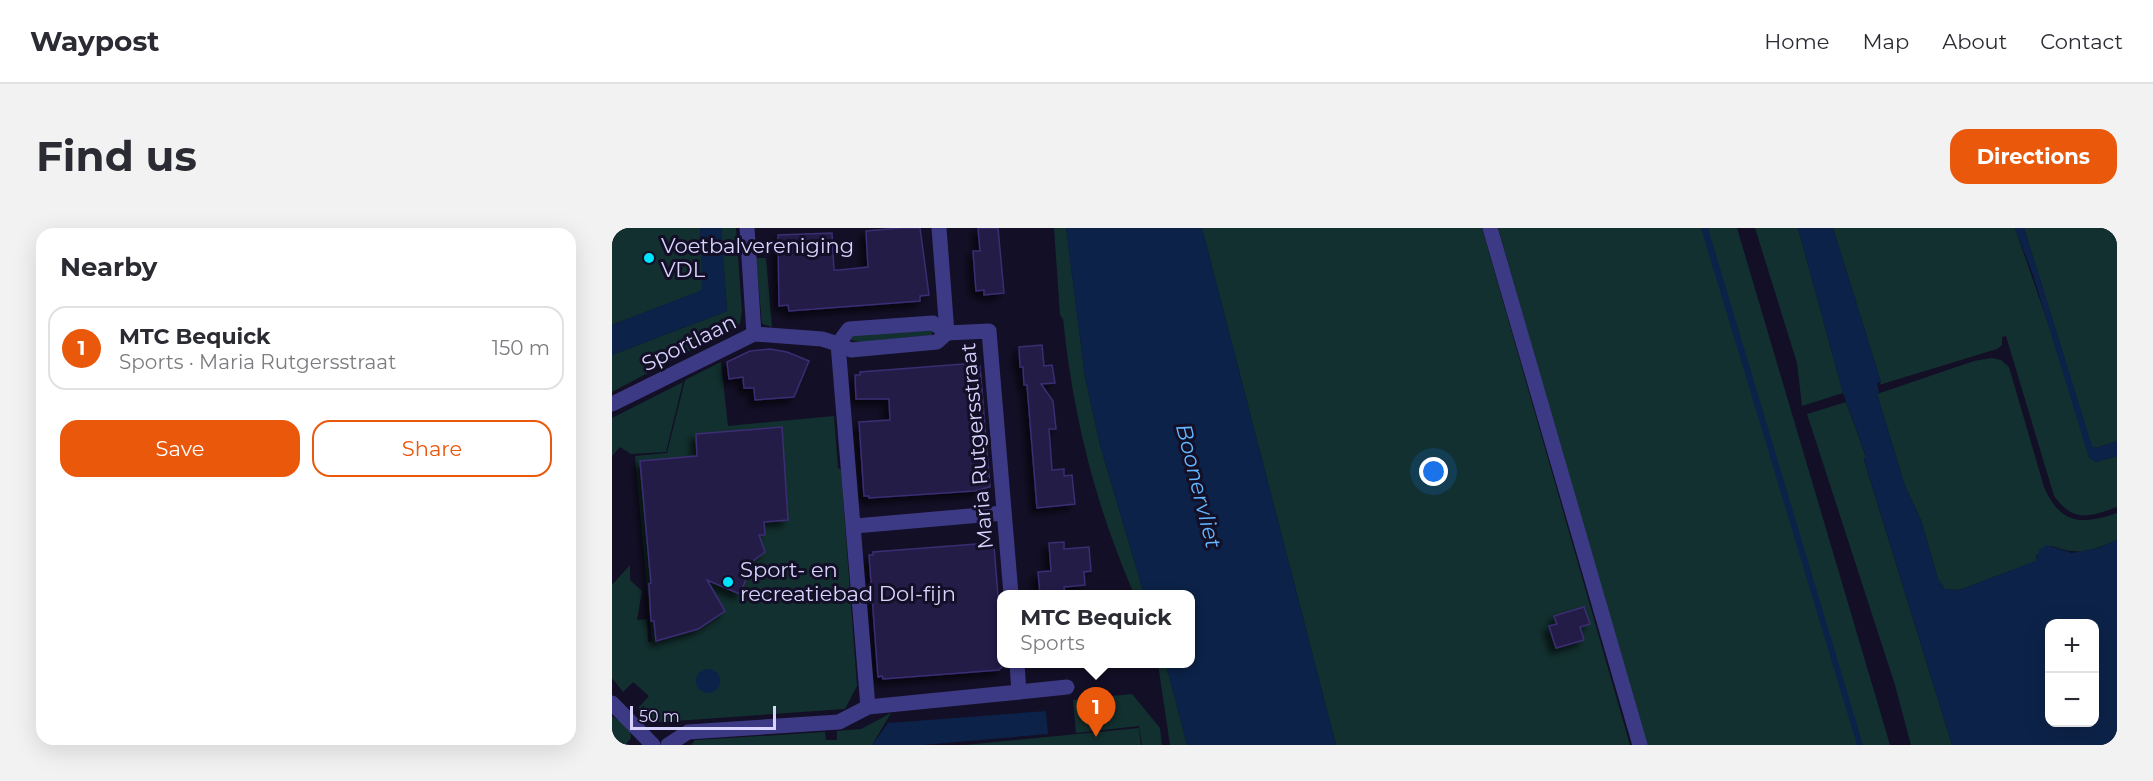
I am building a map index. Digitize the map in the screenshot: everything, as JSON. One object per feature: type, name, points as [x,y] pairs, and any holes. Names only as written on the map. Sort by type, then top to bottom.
[{"type":"street","name":"Sportlaan","points":[[612,404],[754,334],[747,228]]},
{"type":"street","name":"Maria Rutgersstraat","points":[[939,228],[947,333],[989,331],[1011,590]]},
{"type":"street","points":[[1490,228],[1640,745]]},
{"type":"street","points":[[754,334],[822,339],[851,350],[937,342],[947,333]]},
{"type":"street","points":[[838,344],[855,526],[868,707]]},
{"type":"street","points":[[855,526],[1004,513]]},
{"type":"street","points":[[1017,668],[1019,692]]},
{"type":"street","points":[[668,745],[688,732],[839,722],[868,707],[1067,687]]},
{"type":"street","points":[[612,703],[653,745]]},
{"type":"green space","name":"Voetbalvereniging VDL","points":[[612,228],[700,228],[703,290],[612,325]]},
{"type":"green space","points":[[721,228],[736,228],[742,311],[740,324],[612,392],[612,355],[727,311]]},
{"type":"green space","points":[[1054,228],[1066,228],[1085,377],[1100,445],[1143,590],[1132,590],[1097,493],[1080,425],[1063,319],[1060,315]]},
{"type":"green space","points":[[1202,228],[1482,228],[1630,745],[1336,745]]},
{"type":"green space","points":[[1498,228],[1737,228],[1890,745],[1645,745]]},
{"type":"green space","points":[[1755,228],[1798,228],[1843,393],[1802,406],[1797,363]]},
{"type":"green space","points":[[1833,228],[2015,228],[2096,462],[2117,456],[2117,507],[2090,515],[2075,514],[2061,505],[2054,496],[2006,336],[2002,337],[2002,345],[1997,349],[1879,385],[1881,382]]},
{"type":"green space","points":[[2024,228],[2117,228],[2117,441],[2096,448],[2092,447]]},
{"type":"green space","points":[[756,258],[766,258],[772,327],[762,324]]},
{"type":"green space","points":[[932,326],[932,335],[860,342],[851,340],[851,336]]},
{"type":"green space","points":[[1992,358],[2001,360],[2009,367],[2044,487],[2051,500],[2058,509],[2073,519],[2093,519],[2117,513],[2117,540],[2085,551],[2070,551],[2052,546],[2036,556],[2037,561],[1959,590],[1945,589],[1938,579],[1921,520],[1905,486],[1877,394],[1974,361]]},
{"type":"green space","name":"Sport- en recreatiebad Dol-fijn","points":[[721,362],[728,426],[834,416],[838,468],[841,470],[857,686],[845,709],[661,722],[650,720],[638,708],[649,696],[633,682],[623,692],[612,678],[612,585],[630,565],[630,580],[642,591],[637,620],[647,619],[648,642],[652,642],[635,456],[667,453],[685,380]]},
{"type":"green space","points":[[683,382],[666,452],[631,454],[620,447],[612,456],[612,418]]},
{"type":"green space","points":[[1846,402],[1866,457],[1864,460],[1952,745],[1911,745],[1895,685],[1807,414]]},
{"type":"green space","points":[[1159,668],[1167,668],[1187,745],[1170,745]]},
{"type":"green space","points":[[1132,694],[1160,728],[1162,745],[1142,745],[1139,726],[1076,733],[1073,700]]},
{"type":"green space","points":[[891,713],[872,745],[691,745],[695,740],[825,732],[826,740],[837,740],[837,731],[861,729]]},
{"type":"green space","points":[[612,716],[630,727],[631,738],[626,744],[612,745]]},
{"type":"green space","points":[[1139,728],[1141,745],[964,745]]},
{"type":"water","points":[[700,228],[721,228],[727,311],[612,355],[612,325],[702,290]]},
{"type":"water","name":"Boonervliet","points":[[1066,228],[1202,228],[1336,745],[1187,745],[1167,668],[1195,668],[1195,590],[1143,590],[1100,445],[1085,377]]},
{"type":"water","points":[[1701,228],[1708,228],[1863,745],[1857,745]]},
{"type":"water","points":[[1798,228],[1833,228],[1881,382],[1877,383],[1879,393],[1877,394],[1905,486],[1921,520],[1938,579],[1945,589],[1959,590],[2036,561],[2039,550],[2046,545],[2072,553],[2099,548],[2117,540],[2117,745],[1952,745],[1864,459],[1866,456],[1843,393]]},
{"type":"water","points":[[2015,228],[2024,228],[2092,446],[2096,448],[2117,441],[2117,456],[2095,462],[2089,458],[2033,275]]},
{"type":"water","points":[[708,669],[713,670],[719,676],[719,686],[713,692],[708,693],[703,692],[697,686],[696,681],[697,676],[703,670]]},
{"type":"water","points":[[1046,711],[1048,734],[923,745],[872,745],[888,723]]},
{"type":"building","points":[[920,228],[929,295],[920,296],[920,301],[789,311],[788,305],[779,306],[778,235],[832,233],[834,270],[839,270],[868,267],[866,231]]},
{"type":"building","points":[[978,228],[998,228],[1004,293],[984,295],[984,290],[976,291],[973,251],[980,251]]},
{"type":"building","points":[[1042,345],[1044,366],[1052,365],[1055,383],[1041,384],[1053,401],[1056,429],[1049,429],[1052,470],[1064,469],[1064,476],[1072,475],[1075,504],[1037,508],[1027,385],[1024,385],[1023,367],[1020,367],[1019,347]]},
{"type":"building","points":[[770,349],[787,352],[809,361],[794,397],[755,400],[754,388],[744,388],[743,377],[729,379],[727,362],[750,351]]},
{"type":"building","points":[[976,363],[976,366],[980,366],[990,487],[974,491],[869,498],[869,496],[864,496],[859,422],[890,420],[889,399],[856,399],[855,375],[860,375],[860,372]]},
{"type":"building","points":[[782,427],[788,520],[764,522],[765,535],[759,535],[765,552],[754,560],[740,594],[707,580],[725,611],[698,629],[656,641],[654,621],[651,621],[649,584],[651,583],[640,461],[697,456],[696,434]]},
{"type":"building","points":[[1064,542],[1064,549],[1089,547],[1091,571],[1084,572],[1085,585],[1064,587],[1064,590],[1040,590],[1038,572],[1051,571],[1049,543]]},
{"type":"building","points":[[989,543],[989,546],[994,546],[998,590],[997,668],[1001,668],[999,670],[883,679],[882,676],[878,677],[869,555],[873,555],[873,552]]},
{"type":"building","points":[[1584,607],[1590,624],[1580,627],[1584,640],[1556,648],[1549,626],[1557,624],[1554,616]]},
{"type":"place","name":"Voetbalvereniging VDL","points":[[649,258]]},
{"type":"place","name":"Sport- en recreatiebad Dol-fijn","points":[[728,582]]},
{"type":"place","name":"MTC Bequick","points":[[1096,737]]}]
